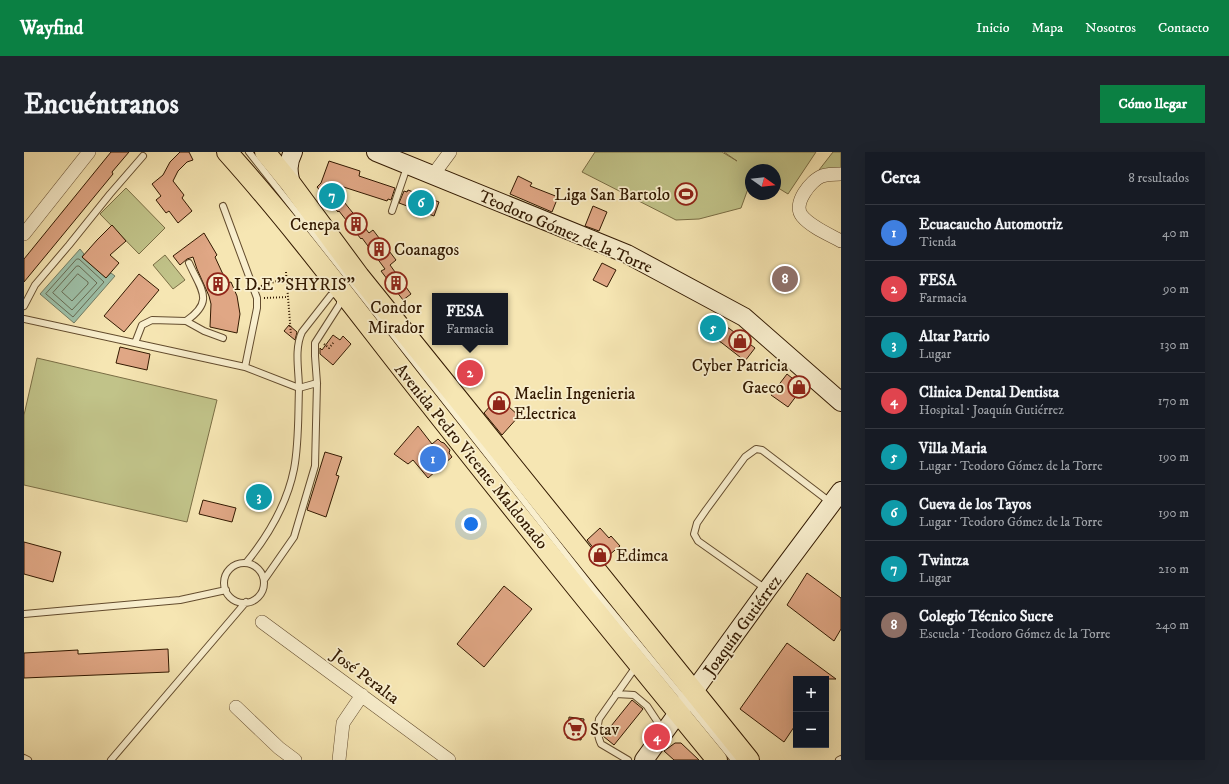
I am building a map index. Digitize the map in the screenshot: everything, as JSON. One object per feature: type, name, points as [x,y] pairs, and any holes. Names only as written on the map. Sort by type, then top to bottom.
[{"type":"main road","name":"Avenida Pedro Vicente Maldonado","points":[[228,152],[261,191],[349,284],[685,704],[717,760]]},
{"type":"main road","name":"Avenida Pedro Vicente Maldonado","points":[[263,160],[290,179],[349,284],[488,478],[638,664],[749,760]]},
{"type":"street","points":[[24,234],[89,152]]},
{"type":"street","points":[[274,152],[290,179]]},
{"type":"street","points":[[290,179],[288,163],[293,152]]},
{"type":"street","name":"Teodoro Gómez de la Torre","points":[[376,152],[627,254],[744,317],[841,402]]},
{"type":"street","points":[[433,175],[450,152]]},
{"type":"street","points":[[841,174],[823,176],[813,182],[800,200],[799,207],[801,215],[808,222],[841,241]]},
{"type":"street","name":"Joaquín Gutiérrez","points":[[644,760],[767,590],[837,497]]},
{"type":"street","name":"José Peralta","points":[[262,622],[449,760]]},
{"type":"street","points":[[340,760],[343,723],[362,695]]},
{"type":"street","points":[[236,707],[279,748],[295,760]]},
{"type":"lane","points":[[249,152],[263,160],[349,284]]},
{"type":"lane","points":[[24,306],[35,285],[143,156]]},
{"type":"lane","points":[[255,173],[263,160]]},
{"type":"lane","points":[[392,211],[408,166]]},
{"type":"lane","points":[[265,185],[349,284]]},
{"type":"lane","points":[[223,206],[257,298],[257,308],[245,367]]},
{"type":"lane","points":[[186,321],[202,307],[204,296],[189,263]]},
{"type":"lane","points":[[264,580],[294,537],[314,466],[317,383],[315,343],[340,304],[349,284]]},
{"type":"lane","points":[[246,563],[261,545],[277,519],[294,469],[297,432],[297,362],[299,338],[331,295],[349,284]]},
{"type":"lane","points":[[24,319],[245,367],[298,388],[317,383]]},
{"type":"lane","points":[[134,343],[142,325],[152,320],[186,321],[204,331],[223,338]]},
{"type":"lane","points":[[767,590],[698,541],[694,534],[697,523],[745,457],[756,449],[762,450],[837,497]]},
{"type":"lane","points":[[111,760],[246,602],[257,597],[261,592],[264,586],[262,574],[258,569],[246,563],[234,566],[229,571],[225,584],[226,590],[234,600],[246,602]]},
{"type":"lane","points":[[24,614],[180,600],[226,590]]},
{"type":"lane","points":[[628,760],[601,744],[597,727],[599,719],[638,664]]},
{"type":"lane","points":[[616,694],[634,695],[647,706],[664,732]]},
{"type":"lane","points":[[685,704],[721,760]]},
{"type":"lane","points":[[685,704],[734,760]]},
{"type":"lane","points":[[24,758],[28,760]]},
{"type":"path","points":[[254,288],[287,278]]},
{"type":"path","points":[[257,298],[288,297]]},
{"type":"green space","name":"Liga San Bartolo","points":[[595,152],[722,152],[737,161],[724,152],[816,152],[788,194],[781,190],[781,164],[745,164],[745,197],[741,208],[699,219],[676,220],[582,172]]},
{"type":"green space","points":[[833,152],[841,152],[841,168],[819,170]]},
{"type":"green space","points":[[126,188],[165,228],[139,254],[100,214]]},
{"type":"green space","points":[[165,255],[185,280],[173,289],[153,265]]},
{"type":"green space","points":[[37,358],[217,400],[187,522],[24,485],[24,415]]},
{"type":"water","points":[[80,249],[84,254],[82,257],[106,278],[111,273],[115,276],[74,323],[40,294]]},
{"type":"building","points":[[111,152],[129,152],[112,172],[113,174],[24,282],[24,259]]},
{"type":"building","points":[[180,152],[189,152],[193,160],[187,162],[178,171],[173,181],[184,195],[182,198],[192,211],[178,223],[169,211],[166,213],[156,200],[161,196],[152,184],[163,175],[170,162]]},
{"type":"building","points":[[329,161],[360,171],[359,176],[395,188],[391,200],[388,199],[387,201],[328,182],[369,233],[373,230],[396,260],[390,265],[411,294],[403,300],[381,271],[385,269],[362,238],[361,239],[339,211],[338,212],[317,187],[321,183]]},
{"type":"building","points":[[518,176],[532,183],[530,186],[558,197],[552,212],[510,194]]},
{"type":"building","points":[[408,190],[439,202],[434,216],[399,203],[404,191],[407,192]]},
{"type":"building","points":[[593,206],[607,212],[599,231],[585,226]]},
{"type":"building","points":[[112,225],[126,241],[110,255],[119,263],[106,278],[82,257]]},
{"type":"building","name":"I D.E \"SHYRIS\"","points":[[204,233],[217,255],[215,257],[227,283],[231,282],[237,296],[240,314],[237,333],[210,327],[211,304],[193,257],[187,259],[180,265],[173,256]]},
{"type":"building","points":[[602,263],[616,270],[607,287],[593,280]]},
{"type":"building","points":[[139,274],[159,290],[124,332],[104,316]]},
{"type":"building","points":[[708,315],[755,348],[745,361],[722,343],[699,328]]},
{"type":"building","points":[[289,325],[297,332],[295,340],[284,331]]},
{"type":"building","points":[[333,335],[340,340],[343,336],[351,344],[333,365],[320,354],[320,348],[322,350]]},
{"type":"building","points":[[120,347],[150,354],[147,370],[116,363]]},
{"type":"building","points":[[465,363],[480,370],[467,383],[461,376]]},
{"type":"building","points":[[787,374],[803,387],[788,407],[771,395]]},
{"type":"building","points":[[498,397],[519,416],[502,435],[484,413]]},
{"type":"building","points":[[418,426],[432,444],[438,439],[444,443],[450,450],[449,453],[452,457],[428,478],[413,460],[408,464],[394,454]]},
{"type":"building","points":[[325,452],[342,457],[336,475],[339,476],[326,517],[307,510]]},
{"type":"building","points":[[203,500],[236,508],[232,522],[199,514]]},
{"type":"building","name":"Edimca","points":[[600,528],[609,538],[611,536],[620,546],[603,560],[587,540]]},
{"type":"building","points":[[24,542],[61,552],[53,582],[24,574]]},
{"type":"building","points":[[807,573],[841,598],[841,629],[834,641],[787,605]]},
{"type":"building","points":[[504,586],[532,609],[484,667],[457,644]]},
{"type":"building","points":[[787,643],[836,679],[829,679],[829,676],[793,676],[793,728],[784,742],[740,709]]},
{"type":"building","points":[[168,649],[169,672],[24,678],[24,653],[78,650],[78,654]]},
{"type":"building","points":[[632,700],[643,709],[614,745],[603,736]]},
{"type":"building","name":"Stav","points":[[569,717],[584,719],[581,740],[567,738]]},
{"type":"building","points":[[675,743],[681,743],[699,760],[674,760],[664,751]]},
{"type":"place","name":"Liga San Bartolo","points":[[686,194]]},
{"type":"place","name":"Twintza","points":[[332,196]]},
{"type":"place","name":"Cueva de los Tayos","points":[[421,203]]},
{"type":"place","name":"Cenepa","points":[[356,224]]},
{"type":"place","name":"Coanagos","points":[[379,249]]},
{"type":"place","name":"Colegio Técnico Sucre","points":[[785,279]]},
{"type":"place","name":"Condor Mirador","points":[[396,283]]},
{"type":"place","name":"I D.E \"SHYRIS\"","points":[[218,284]]},
{"type":"place","name":"Villa Maria","points":[[713,328]]},
{"type":"place","name":"Cyber Patricia","points":[[740,341]]},
{"type":"place","name":"FESA","points":[[470,373]]},
{"type":"place","name":"Gaeco","points":[[799,387]]},
{"type":"place","name":"Maelin Ingenieria Electrica","points":[[499,403]]},
{"type":"place","name":"Ecuacaucho Automotriz","points":[[433,459]]},
{"type":"place","name":"Altar Patrio","points":[[259,497]]},
{"type":"place","name":"Edimca","points":[[600,555]]},
{"type":"place","name":"Stav","points":[[575,729]]},
{"type":"place","name":"Clinica Dental Dentista","points":[[657,737]]}]
